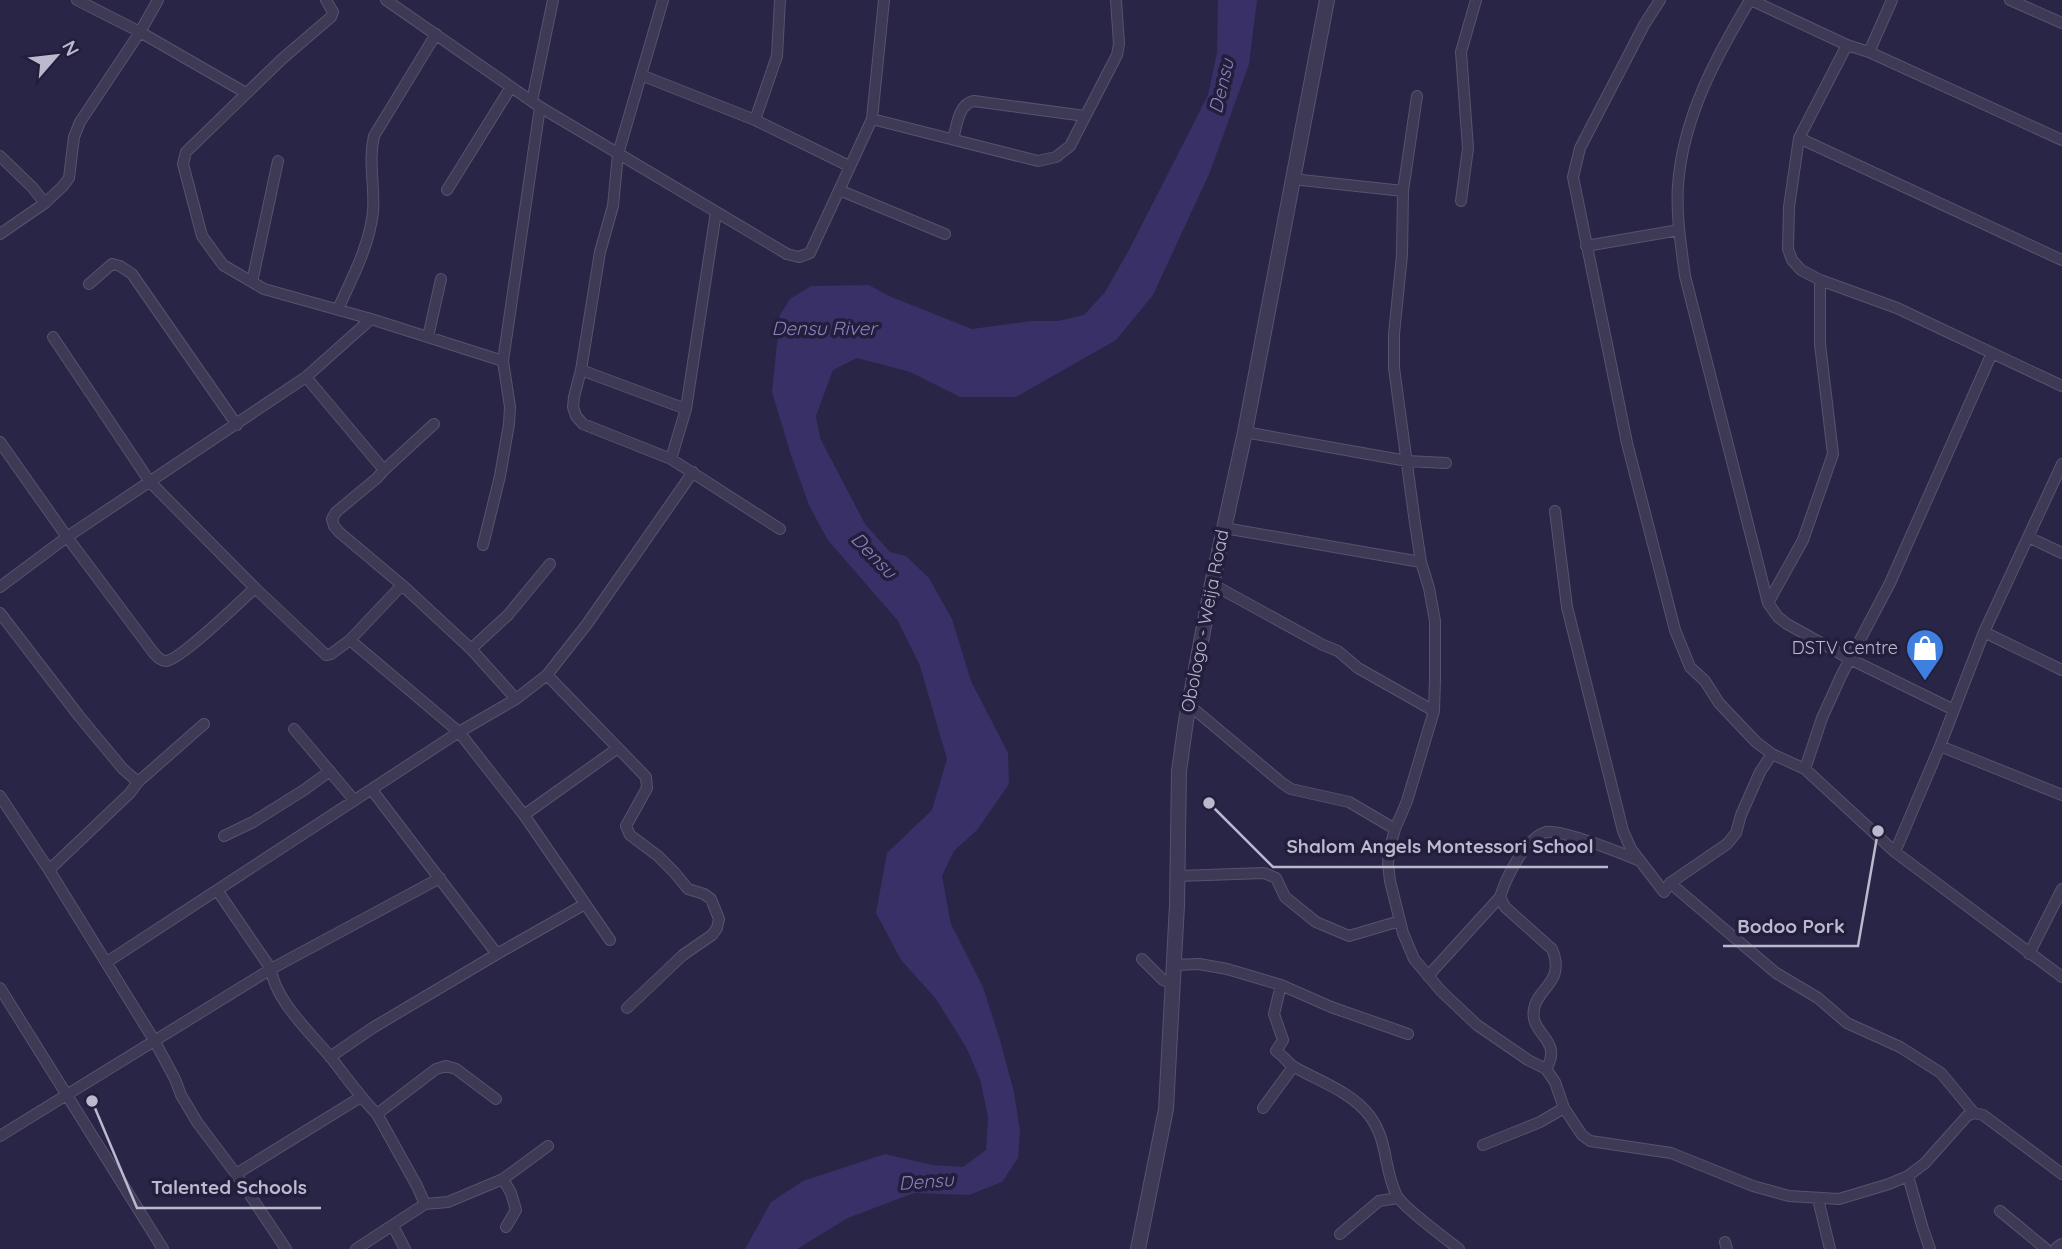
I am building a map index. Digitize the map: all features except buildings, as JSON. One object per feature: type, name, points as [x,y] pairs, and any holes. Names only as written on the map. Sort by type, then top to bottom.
[{"type":"street","points":[[77,0],[140,32],[246,93]]},
{"type":"street","points":[[0,234],[45,203],[64,186],[69,178],[74,137],[80,122],[158,0]]},
{"type":"street","points":[[326,0],[333,12],[331,17],[282,59],[186,152],[183,164],[202,236],[222,265],[264,289],[338,309],[503,361]]},
{"type":"street","points":[[386,0],[536,104],[787,254],[799,257],[810,253],[872,119],[884,0]]},
{"type":"street","points":[[483,545],[500,476],[509,424],[510,407],[503,361],[536,104],[553,0]]},
{"type":"street","points":[[663,0],[618,155],[613,205],[600,252],[582,370],[573,407],[583,424],[671,459],[780,529]]},
{"type":"street","points":[[755,120],[777,56],[780,0]]},
{"type":"street","points":[[872,119],[1038,161],[1056,157],[1070,146],[1117,55],[1119,44],[1116,0]]},
{"type":"street","name":"Obologo - Weija Road","points":[[1138,1249],[1166,1109],[1178,876],[1179,771],[1212,584],[1245,432],[1327,0]]},
{"type":"street","points":[[1461,201],[1468,148],[1461,52],[1476,0]]},
{"type":"street","points":[[1660,0],[1643,25],[1580,148],[1574,163],[1573,177],[1627,443],[1672,618],[1684,654],[1690,667],[1705,681],[1718,703],[1756,742],[1772,754],[1805,768],[1895,852],[2062,977]]},
{"type":"street","points":[[1954,710],[1850,659],[1787,624],[1768,603],[1685,276],[1679,230],[1678,185],[1685,141],[1701,90],[1751,0],[1769,4],[1847,45],[1869,52],[2062,140]]},
{"type":"street","points":[[1869,52],[1892,0]]},
{"type":"street","points":[[2016,1],[2062,23]]},
{"type":"street","points":[[338,309],[368,241],[374,198],[371,151],[374,136],[436,34]]},
{"type":"street","points":[[1847,45],[1799,138],[1789,208],[1788,249],[1793,260],[1801,270],[1820,281],[1897,308],[2062,386]]},
{"type":"street","points":[[641,75],[755,120],[849,166]]},
{"type":"street","points":[[447,190],[511,87]]},
{"type":"street","points":[[1417,96],[1403,191],[1402,255],[1394,334],[1394,368],[1421,562],[1435,621],[1434,710],[1407,801],[1395,829],[1388,864],[1400,921],[1414,959],[1441,991],[1477,1025],[1546,1069],[1555,1083],[1564,1108],[1582,1135],[1591,1141],[1671,1153],[1753,1186],[1789,1196],[1839,1199],[1909,1176],[1925,1163],[1967,1116],[1974,1113],[1983,1115],[2062,1174]]},
{"type":"street","points":[[953,139],[967,102],[1085,116]]},
{"type":"street","points":[[1799,138],[2062,260]]},
{"type":"street","points":[[0,156],[45,203]]},
{"type":"street","points":[[252,282],[278,161]]},
{"type":"street","points":[[1292,179],[1403,191]]},
{"type":"street","points":[[839,190],[944,234]]},
{"type":"street","points":[[671,459],[685,409],[716,212]]},
{"type":"street","points":[[1586,246],[1679,230]]},
{"type":"street","points":[[89,284],[112,264],[132,274],[237,425]]},
{"type":"street","points":[[428,337],[441,279]]},
{"type":"street","points":[[1768,603],[1803,540],[1833,454],[1820,344],[1820,281]]},
{"type":"street","points":[[0,586],[67,537],[306,377],[371,319]]},
{"type":"street","points":[[53,337],[150,482],[326,655],[350,640],[402,585]]},
{"type":"street","points":[[1805,768],[1822,718],[1890,583],[1992,353]]},
{"type":"street","points":[[582,370],[685,409]]},
{"type":"street","points":[[306,377],[384,470]]},
{"type":"street","points":[[434,424],[336,512],[332,519],[334,526],[471,649],[516,699]]},
{"type":"street","points":[[1245,432],[1408,461],[1446,463]]},
{"type":"street","points":[[0,442],[67,537],[161,660],[168,661],[185,650],[255,588]]},
{"type":"street","points":[[1895,852],[1984,632],[2062,464]]},
{"type":"street","points":[[107,962],[459,732],[516,699],[547,675],[587,624],[692,472]]},
{"type":"street","points":[[1555,511],[1567,607],[1623,831],[1631,849],[1664,892],[1670,883],[1727,844],[1736,833],[1760,772],[1772,754]]},
{"type":"street","points":[[1224,528],[1421,562]]},
{"type":"street","points":[[2028,537],[2062,552]]},
{"type":"street","points":[[471,649],[508,615],[550,564]]},
{"type":"street","points":[[1212,584],[1338,651],[1358,668],[1434,710]]},
{"type":"street","points":[[0,613],[79,716],[123,769],[138,782]]},
{"type":"street","points":[[1984,632],[2062,670]]},
{"type":"street","points":[[350,640],[459,732],[524,815],[610,940]]},
{"type":"street","points":[[547,675],[646,777],[647,788],[626,826],[629,835],[658,856],[688,889],[711,899],[719,919],[712,935],[682,956],[627,1008]]},
{"type":"street","points":[[1189,705],[1291,789],[1349,802],[1395,829]]},
{"type":"street","points":[[49,870],[130,793],[138,782],[204,724]]},
{"type":"street","points":[[294,729],[354,800]]},
{"type":"street","points":[[1940,746],[2062,795]]},
{"type":"street","points":[[524,815],[618,748]]},
{"type":"street","points":[[224,836],[253,822],[330,771]]},
{"type":"street","points":[[372,790],[497,954]]},
{"type":"street","points":[[0,796],[107,962],[154,1040],[197,1122],[286,1249]]},
{"type":"street","points":[[1428,976],[1500,897],[1503,886],[1526,847],[1538,836],[1549,831],[1612,849],[1642,863]]},
{"type":"street","points":[[1178,876],[1264,873],[1276,878],[1285,897],[1316,922],[1349,936],[1400,921]]},
{"type":"street","points":[[0,1136],[271,969],[440,878]]},
{"type":"street","points":[[1670,883],[1776,973],[1818,998],[1847,1023],[1900,1047],[1941,1073],[1974,1113]]},
{"type":"street","points":[[2029,954],[2062,889]]},
{"type":"street","points":[[217,890],[271,969],[272,980],[282,996],[377,1114],[425,1204]]},
{"type":"street","points":[[1500,897],[1505,907],[1552,949],[1556,958],[1551,983],[1533,1007],[1538,1028],[1552,1053],[1552,1059],[1546,1069]]},
{"type":"street","points":[[330,1057],[374,1027],[585,904]]},
{"type":"street","points":[[1142,959],[1163,980],[1173,984]]},
{"type":"street","points":[[1174,965],[1215,965],[1281,985],[1331,1007],[1408,1034]]},
{"type":"street","points":[[1281,985],[1275,1014],[1283,1040],[1276,1051],[1293,1067],[1352,1098],[1367,1113],[1378,1127],[1385,1146],[1390,1176],[1398,1198],[1459,1249]]},
{"type":"street","points":[[0,988],[163,1249]]},
{"type":"street","points":[[377,1114],[436,1069],[446,1066],[456,1069],[496,1099]]},
{"type":"street","points":[[1263,1108],[1293,1067]]},
{"type":"street","points":[[236,1174],[361,1097]]},
{"type":"street","points":[[1483,1145],[1540,1122],[1564,1108]]},
{"type":"street","points":[[356,1249],[425,1204],[448,1202],[503,1179],[548,1146]]},
{"type":"street","points":[[1909,1176],[1930,1249]]},
{"type":"street","points":[[503,1179],[516,1210],[506,1227]]},
{"type":"street","points":[[1340,1234],[1379,1201],[1398,1198]]},
{"type":"street","points":[[1818,1199],[1830,1249]]},
{"type":"street","points":[[2000,1211],[2046,1249]]},
{"type":"street","points":[[393,1226],[405,1249]]},
{"type":"water","name":"Densu River","points":[[1218,0],[1257,0],[1249,64],[1210,172],[1153,295],[1116,340],[1016,397],[960,397],[910,372],[857,358],[833,370],[816,416],[820,438],[865,524],[890,552],[906,556],[929,578],[952,619],[971,681],[1008,753],[1009,784],[977,830],[954,851],[942,876],[951,924],[983,987],[1000,1040],[1014,1092],[1020,1131],[1018,1158],[1002,1182],[969,1195],[914,1193],[848,1218],[797,1249],[745,1249],[771,1202],[803,1181],[885,1154],[932,1165],[963,1167],[986,1150],[988,1117],[980,1079],[966,1047],[936,999],[901,960],[876,913],[887,853],[932,810],[947,759],[920,666],[898,621],[827,539],[809,505],[772,392],[780,315],[790,299],[811,286],[869,285],[889,296],[972,329],[1031,321],[1058,321],[1084,315],[1105,292],[1129,250],[1208,95],[1217,53]]},
{"type":"place","name":"DSTV Centre","points":[[1925,682]]},
{"type":"place","name":"Shalom Angels Montessori School","points":[[1209,803]]},
{"type":"place","name":"Bodoo Pork","points":[[1878,831]]},
{"type":"place","name":"Talented Schools","points":[[92,1101]]},
{"type":"water label","name":"Densu","points":[[1221,86]]},
{"type":"water label","name":"Densu","points":[[874,555]]},
{"type":"water label","name":"Densu","points":[[926,1181]]}]
